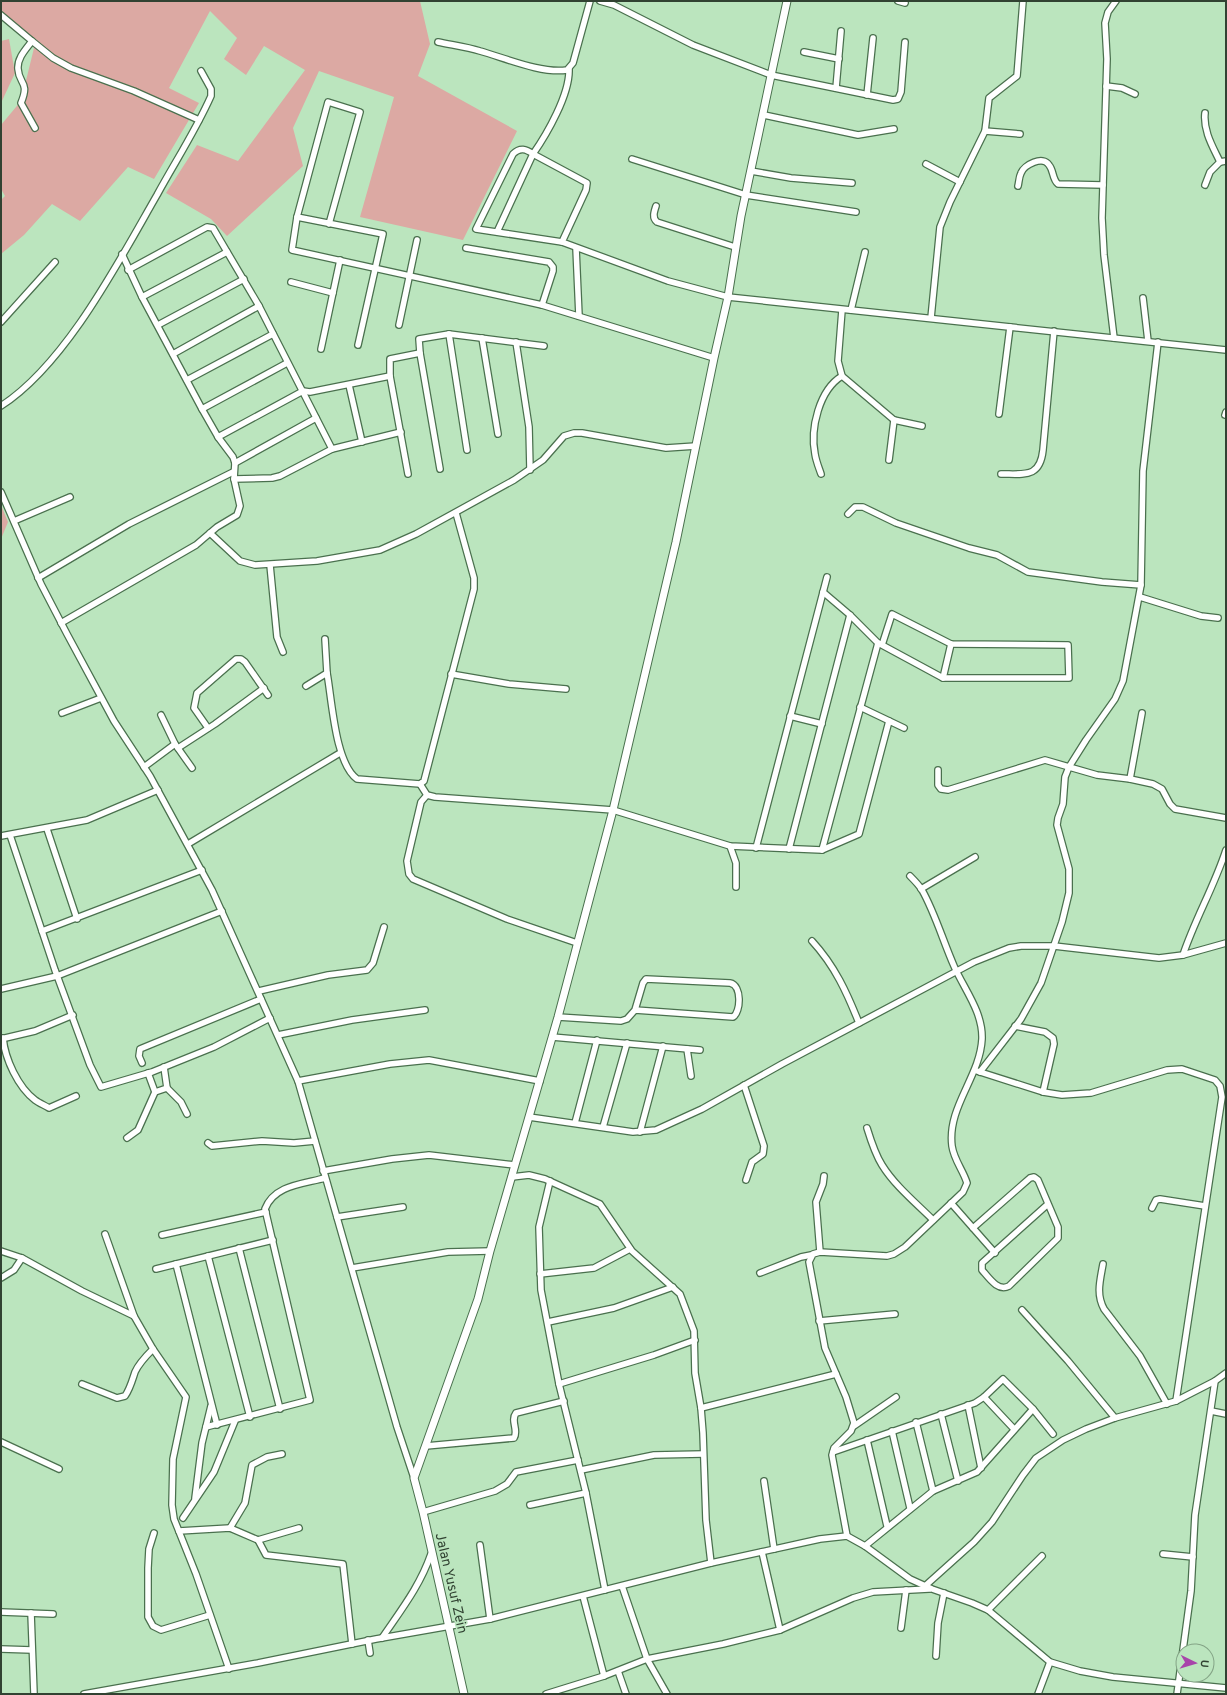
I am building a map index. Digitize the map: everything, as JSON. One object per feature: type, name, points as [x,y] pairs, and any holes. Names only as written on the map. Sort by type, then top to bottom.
[{"type":"street","points":[[497,232],[533,154],[563,96],[570,76],[569,69],[574,60],[590,1]]},
{"type":"street","points":[[600,1],[614,5],[693,45],[771,75],[893,100],[898,99],[901,92],[905,42]]},
{"type":"street","points":[[414,1478],[478,1299],[490,1251],[558,1017],[613,810],[653,643],[696,446],[728,297],[735,248],[746,194],[787,1]]},
{"type":"street","points":[[898,1],[905,3]]},
{"type":"street","points":[[930,318],[940,227],[985,131],[989,98],[1017,76],[1023,1]]},
{"type":"street","points":[[1114,338],[1104,256],[1102,218],[1107,59],[1105,24],[1108,12],[1116,1]]},
{"type":"street","points":[[1,16],[53,58],[71,68],[134,91],[199,120]]},
{"type":"street","points":[[836,88],[841,31]]},
{"type":"street","points":[[867,95],[873,38]]},
{"type":"street","points":[[32,41],[21,56],[18,69],[25,85],[21,103],[35,128]]},
{"type":"street","points":[[438,42],[480,51],[537,67],[557,71],[569,69]]},
{"type":"street","points":[[804,52],[839,59]]},
{"type":"street","points":[[1,406],[41,373],[70,335],[106,283],[199,120],[211,96],[211,89],[201,71]]},
{"type":"street","points":[[1106,86],[1122,88],[1135,94]]},
{"type":"street","points":[[329,224],[360,112],[328,102],[297,217],[292,250],[542,305],[714,358]]},
{"type":"street","points":[[1205,114],[1204,126],[1223,161],[1210,172],[1206,185]]},
{"type":"street","points":[[764,115],[858,135],[894,129]]},
{"type":"street","points":[[985,131],[1020,134]]},
{"type":"street","points":[[562,242],[586,190],[587,183],[533,154],[519,149],[513,154],[476,228],[562,242],[714,295],[842,310],[1226,350]]},
{"type":"street","points":[[632,159],[746,194],[856,212]]},
{"type":"street","points":[[1018,186],[1020,174],[1026,167],[1038,161],[1043,161],[1050,165],[1055,180],[1058,184],[1103,185]]},
{"type":"street","points":[[926,164],[960,182]]},
{"type":"street","points":[[751,171],[791,178],[852,183]]},
{"type":"street","points":[[656,206],[654,214],[657,222],[735,248]]},
{"type":"street","points":[[297,217],[383,234],[374,268],[358,345]]},
{"type":"street","points":[[128,270],[209,226],[213,228],[259,306],[332,449]]},
{"type":"street","points":[[399,325],[408,275],[417,240]]},
{"type":"street","points":[[466,248],[549,262],[553,267],[553,271],[542,305]]},
{"type":"street","points":[[576,248],[579,316]]},
{"type":"street","points":[[142,297],[227,252]]},
{"type":"street","points":[[851,310],[865,252]]},
{"type":"street","points":[[60,622],[196,545],[225,522],[233,518],[239,511],[240,506],[233,472],[233,457],[218,437],[202,409],[128,270],[122,254]]},
{"type":"street","points":[[321,350],[340,260]]},
{"type":"street","points":[[1,322],[55,262]]},
{"type":"street","points":[[158,326],[244,279]]},
{"type":"street","points":[[291,282],[333,293]]},
{"type":"street","points":[[1143,298],[1148,341]]},
{"type":"street","points":[[173,354],[259,306]]},
{"type":"street","points":[[842,310],[838,361],[842,376],[894,420],[922,426]]},
{"type":"street","points":[[999,414],[1010,327]]},
{"type":"street","points":[[1001,474],[1024,474],[1032,472],[1040,466],[1043,450],[1054,331]]},
{"type":"street","points":[[187,380],[273,334]]},
{"type":"street","points":[[449,334],[467,450]]},
{"type":"street","points":[[440,469],[418,341],[420,338],[449,334],[544,346]]},
{"type":"street","points":[[482,338],[498,434]]},
{"type":"street","points":[[516,342],[529,427],[530,470]]},
{"type":"street","points":[[760,1273],[801,1257],[820,1252],[887,1256],[894,1254],[905,1247],[951,1204],[963,1192],[967,1183],[953,1150],[953,1124],[962,1098],[978,1071],[1021,1019],[1041,983],[1062,922],[1070,881],[1069,869],[1057,825],[1058,818],[1063,807],[1064,777],[1119,691],[1126,669],[1140,597],[1143,471],[1158,342]]},
{"type":"street","points":[[408,474],[390,376],[390,359],[420,353]]},
{"type":"street","points":[[202,409],[287,362]]},
{"type":"street","points":[[218,437],[303,391],[310,392],[390,376]]},
{"type":"street","points":[[821,474],[815,454],[815,427],[828,388],[833,382],[842,376]]},
{"type":"street","points":[[349,384],[362,442]]},
{"type":"street","points":[[234,463],[316,418]]},
{"type":"street","points":[[889,460],[894,420]]},
{"type":"street","points":[[234,479],[272,478],[280,476],[332,449],[401,432]]},
{"type":"street","points":[[210,533],[240,560],[255,565],[318,561],[380,550],[456,513],[530,470],[543,460],[564,436],[574,433],[666,448],[696,446]]},
{"type":"street","points":[[38,578],[129,524],[233,472]]},
{"type":"street","points":[[1,492],[38,578],[60,622],[114,721],[158,790],[202,870],[259,991],[298,1081],[325,1178],[414,1478]]},
{"type":"street","points":[[14,521],[70,497]]},
{"type":"street","points":[[848,514],[855,507],[863,507],[896,523],[969,548],[997,555],[1028,572],[1102,582],[1141,584]]},
{"type":"street","points":[[325,639],[327,673],[340,753],[350,774],[357,779],[420,784],[424,781],[426,776],[474,585],[456,513]]},
{"type":"street","points":[[270,565],[277,637],[283,652]]},
{"type":"street","points":[[756,848],[827,577]]},
{"type":"street","points":[[822,850],[860,706],[880,644],[892,614],[951,644],[1068,645],[1069,678],[943,678],[880,644],[850,615],[823,592]]},
{"type":"street","points":[[1140,597],[1195,614],[1218,618]]},
{"type":"street","points":[[789,849],[850,615]]},
{"type":"street","points":[[943,678],[951,644]]},
{"type":"street","points":[[208,728],[194,708],[197,693],[236,659],[241,659],[245,662],[268,696]]},
{"type":"street","points":[[306,686],[327,673]]},
{"type":"street","points":[[451,674],[509,684],[566,689]]},
{"type":"street","points":[[144,767],[208,728],[264,688]]},
{"type":"street","points":[[62,713],[101,698]]},
{"type":"street","points":[[860,706],[904,728]]},
{"type":"street","points":[[1130,779],[1142,713]]},
{"type":"street","points":[[161,714],[177,746],[192,768]]},
{"type":"street","points":[[790,716],[822,724]]},
{"type":"street","points":[[420,784],[427,795],[435,798],[613,810],[730,846],[822,850],[859,834],[889,721]]},
{"type":"street","points":[[188,844],[340,753]]},
{"type":"street","points":[[938,770],[938,785],[941,789],[948,790],[1045,760],[1097,775],[1130,779],[1159,787],[1166,793],[1170,804],[1175,809],[1226,818]]},
{"type":"street","points":[[1,836],[47,829],[87,820],[158,790]]},
{"type":"street","points":[[427,795],[421,802],[407,861],[409,874],[413,879],[507,918],[577,944]]},
{"type":"street","points":[[47,829],[77,919]]},
{"type":"street","points":[[10,835],[57,976],[73,1014],[90,1065],[101,1087],[148,1073],[214,1047],[270,1018]]},
{"type":"street","points":[[730,846],[736,863],[736,887]]},
{"type":"street","points":[[1183,955],[1200,911],[1212,888],[1226,850]]},
{"type":"street","points":[[921,889],[975,857]]},
{"type":"street","points":[[42,931],[77,919],[202,870]]},
{"type":"street","points":[[910,876],[921,889],[956,971],[974,1005],[980,1023],[982,1038],[978,1071]]},
{"type":"street","points":[[1,989],[57,976],[222,911]]},
{"type":"street","points":[[259,991],[328,975],[367,970],[373,963],[384,927]]},
{"type":"street","points":[[812,941],[827,957],[838,975],[859,1023]]},
{"type":"street","points":[[529,1117],[640,1132],[656,1130],[680,1120],[956,971],[1008,948],[1021,946],[1054,946],[1140,958],[1159,958],[1183,955],[1226,943]]},
{"type":"street","points":[[558,1017],[621,1021],[627,1019],[635,1010],[643,983],[646,979],[735,984],[737,987],[738,1010],[734,1017],[635,1010]]},
{"type":"street","points":[[142,1063],[139,1056],[140,1049],[261,998]]},
{"type":"street","points":[[278,1035],[352,1020],[425,1010]]},
{"type":"street","points":[[73,1014],[36,1031],[2,1039],[10,1066],[34,1100],[49,1108],[76,1096]]},
{"type":"street","points":[[1015,1026],[1045,1032],[1053,1038],[1054,1044],[1044,1092]]},
{"type":"street","points":[[552,1037],[700,1050]]},
{"type":"street","points":[[575,1123],[597,1040]]},
{"type":"street","points":[[603,1127],[627,1043]]},
{"type":"street","points":[[640,1132],[663,1046]]},
{"type":"street","points":[[687,1049],[691,1076]]},
{"type":"street","points":[[298,1081],[390,1064],[429,1060],[540,1081]]},
{"type":"street","points":[[164,1067],[167,1088],[181,1102],[187,1114]]},
{"type":"street","points":[[978,1071],[1044,1092],[1062,1095],[1081,1095],[1167,1070],[1182,1069],[1218,1083],[1221,1090],[1218,1117],[1176,1401]]},
{"type":"street","points":[[127,1138],[138,1130],[155,1092],[148,1073]]},
{"type":"street","points":[[744,1085],[764,1146],[763,1154],[752,1162],[746,1180]]},
{"type":"street","points":[[155,1092],[167,1088]]},
{"type":"street","points":[[1218,1117],[1226,1118]]},
{"type":"street","points":[[867,1128],[882,1165],[890,1176],[933,1220]]},
{"type":"street","points":[[208,1143],[212,1146],[262,1141],[294,1143],[315,1141]]},
{"type":"street","points":[[323,1171],[392,1159],[429,1155],[515,1166]]},
{"type":"street","points":[[512,1177],[529,1175],[550,1181],[600,1204],[630,1249],[673,1286],[680,1294],[693,1326],[695,1340],[695,1374],[701,1408],[706,1520],[711,1563]]},
{"type":"street","points":[[820,1252],[816,1202],[823,1184],[824,1176]]},
{"type":"street","points":[[973,1228],[1032,1177],[1038,1180],[1058,1227],[1058,1238],[1009,1286],[1004,1288],[998,1287],[982,1268],[985,1260],[995,1253],[1048,1204]]},
{"type":"street","points":[[206,1427],[308,1402],[311,1397],[266,1212],[268,1202],[278,1191],[325,1178]]},
{"type":"street","points":[[550,1181],[539,1227],[540,1274],[543,1305],[548,1322],[559,1384],[581,1470],[605,1590]]},
{"type":"street","points":[[1152,1208],[1156,1200],[1160,1199],[1205,1206]]},
{"type":"street","points":[[951,1204],[995,1253]]},
{"type":"street","points":[[337,1217],[403,1207]]},
{"type":"street","points":[[162,1235],[266,1212]]},
{"type":"street","points":[[105,1234],[134,1316],[186,1397],[173,1459],[172,1505],[179,1531],[229,1669]]},
{"type":"street","points":[[156,1270],[273,1240]]},
{"type":"street","points":[[239,1248],[280,1409]]},
{"type":"street","points":[[540,1274],[594,1268],[630,1249]]},
{"type":"street","points":[[1,1251],[22,1258],[82,1291],[134,1316]]},
{"type":"street","points":[[352,1268],[448,1252],[490,1251]]},
{"type":"street","points":[[811,1255],[809,1262],[825,1348],[846,1397],[854,1426]]},
{"type":"street","points":[[208,1256],[250,1417]]},
{"type":"street","points":[[1,1278],[14,1270],[22,1258]]},
{"type":"street","points":[[176,1264],[217,1425]]},
{"type":"street","points":[[1103,1264],[1098,1295],[1100,1301],[1104,1309],[1140,1356],[1167,1404]]},
{"type":"street","points":[[548,1322],[614,1308],[673,1286]]},
{"type":"street","points":[[1022,1310],[1068,1361],[1116,1418]]},
{"type":"street","points":[[819,1321],[895,1314]]},
{"type":"street","points":[[559,1384],[654,1355],[695,1340]]},
{"type":"street","points":[[82,1384],[117,1398],[125,1396],[143,1359],[154,1349]]},
{"type":"street","points":[[925,1586],[974,1542],[992,1522],[1036,1458],[1063,1440],[1116,1418],[1176,1401],[1215,1381],[1226,1373]]},
{"type":"street","points":[[701,1408],[836,1374]]},
{"type":"street","points":[[833,1452],[968,1405],[984,1397],[1000,1380],[1004,1380],[1033,1409],[1053,1434]]},
{"type":"street","points":[[1177,1694],[1191,1591],[1195,1515],[1215,1381]]},
{"type":"street","points":[[847,1536],[841,1494],[832,1458],[833,1452],[837,1444],[851,1431],[854,1426],[896,1397]]},
{"type":"street","points":[[984,1397],[1014,1429]]},
{"type":"street","points":[[426,1446],[512,1439],[516,1435],[514,1418],[516,1413],[564,1401]]},
{"type":"street","points":[[195,1500],[200,1455],[211,1405]]},
{"type":"street","points":[[968,1405],[981,1468]]},
{"type":"street","points":[[865,1546],[887,1526],[933,1491],[958,1481],[981,1468],[1033,1409]]},
{"type":"street","points":[[1211,1411],[1226,1414]]},
{"type":"street","points":[[941,1414],[958,1481]]},
{"type":"street","points":[[183,1518],[214,1472],[234,1421]]},
{"type":"street","points":[[916,1422],[933,1491]]},
{"type":"street","points":[[892,1431],[910,1508]]},
{"type":"street","points":[[867,1440],[887,1526]]},
{"type":"street","points":[[1,1442],[59,1469]]},
{"type":"street","points":[[230,1528],[245,1503],[252,1465],[267,1456],[282,1454]]},
{"type":"street","points":[[581,1470],[654,1455],[703,1454]]},
{"type":"street","points":[[424,1512],[495,1491],[507,1484],[516,1472],[578,1460]]},
{"type":"street","name":"Jalan Yusuf Zein","points":[[414,1478],[424,1512],[432,1554],[464,1694]]},
{"type":"street","points":[[764,1481],[774,1549]]},
{"type":"street","points":[[530,1505],[586,1493]]},
{"type":"street","points":[[179,1531],[230,1528],[258,1540],[266,1555],[343,1564],[352,1644]]},
{"type":"street","points":[[258,1540],[300,1528]]},
{"type":"street","points":[[154,1533],[149,1549],[148,1568],[148,1617],[153,1626],[161,1630],[210,1615]]},
{"type":"street","points":[[84,1694],[229,1669],[368,1640],[490,1619],[711,1563],[820,1539],[847,1536],[865,1546],[910,1579],[988,1610],[1050,1662],[1106,1676],[1226,1688]]},
{"type":"street","points":[[480,1545],[490,1619]]},
{"type":"street","points":[[762,1552],[780,1630]]},
{"type":"street","points":[[382,1638],[407,1604],[426,1570],[432,1554]]},
{"type":"street","points":[[1163,1554],[1193,1557]]},
{"type":"street","points":[[988,1610],[1042,1556]]},
{"type":"street","points":[[622,1586],[647,1659],[667,1694]]},
{"type":"street","points":[[546,1694],[604,1676],[647,1659],[723,1644],[780,1630],[853,1598],[872,1592],[932,1589]]},
{"type":"street","points":[[901,1628],[906,1590]]},
{"type":"street","points":[[936,1656],[938,1623],[944,1593]]},
{"type":"street","points":[[583,1596],[604,1676]]},
{"type":"street","points":[[1,1612],[53,1614]]},
{"type":"street","points":[[31,1613],[34,1694]]},
{"type":"street","points":[[368,1640],[370,1653]]},
{"type":"street","points":[[1,1649],[32,1650]]},
{"type":"street","points":[[1038,1694],[1050,1662]]},
{"type":"street","points":[[618,1671],[626,1694]]},
{"type":"shaded area","points":[[1,1],[420,1],[430,44],[418,76],[517,131],[463,240],[360,217],[394,97],[319,71],[293,128],[303,166],[227,236],[211,219],[166,193],[197,145],[238,161],[305,70],[264,46],[246,75],[224,59],[237,38],[210,11],[169,88],[199,103],[154,179],[128,167],[80,221],[52,204],[24,235],[1,254],[1,200],[5,196],[1,189],[1,125],[21,101],[34,48],[9,18],[1,13]]},
{"type":"shaded area","points":[[9,39],[15,73],[1,103],[1,41]]},
{"type":"shaded area","points":[[1,505],[8,522],[1,539]]}]
